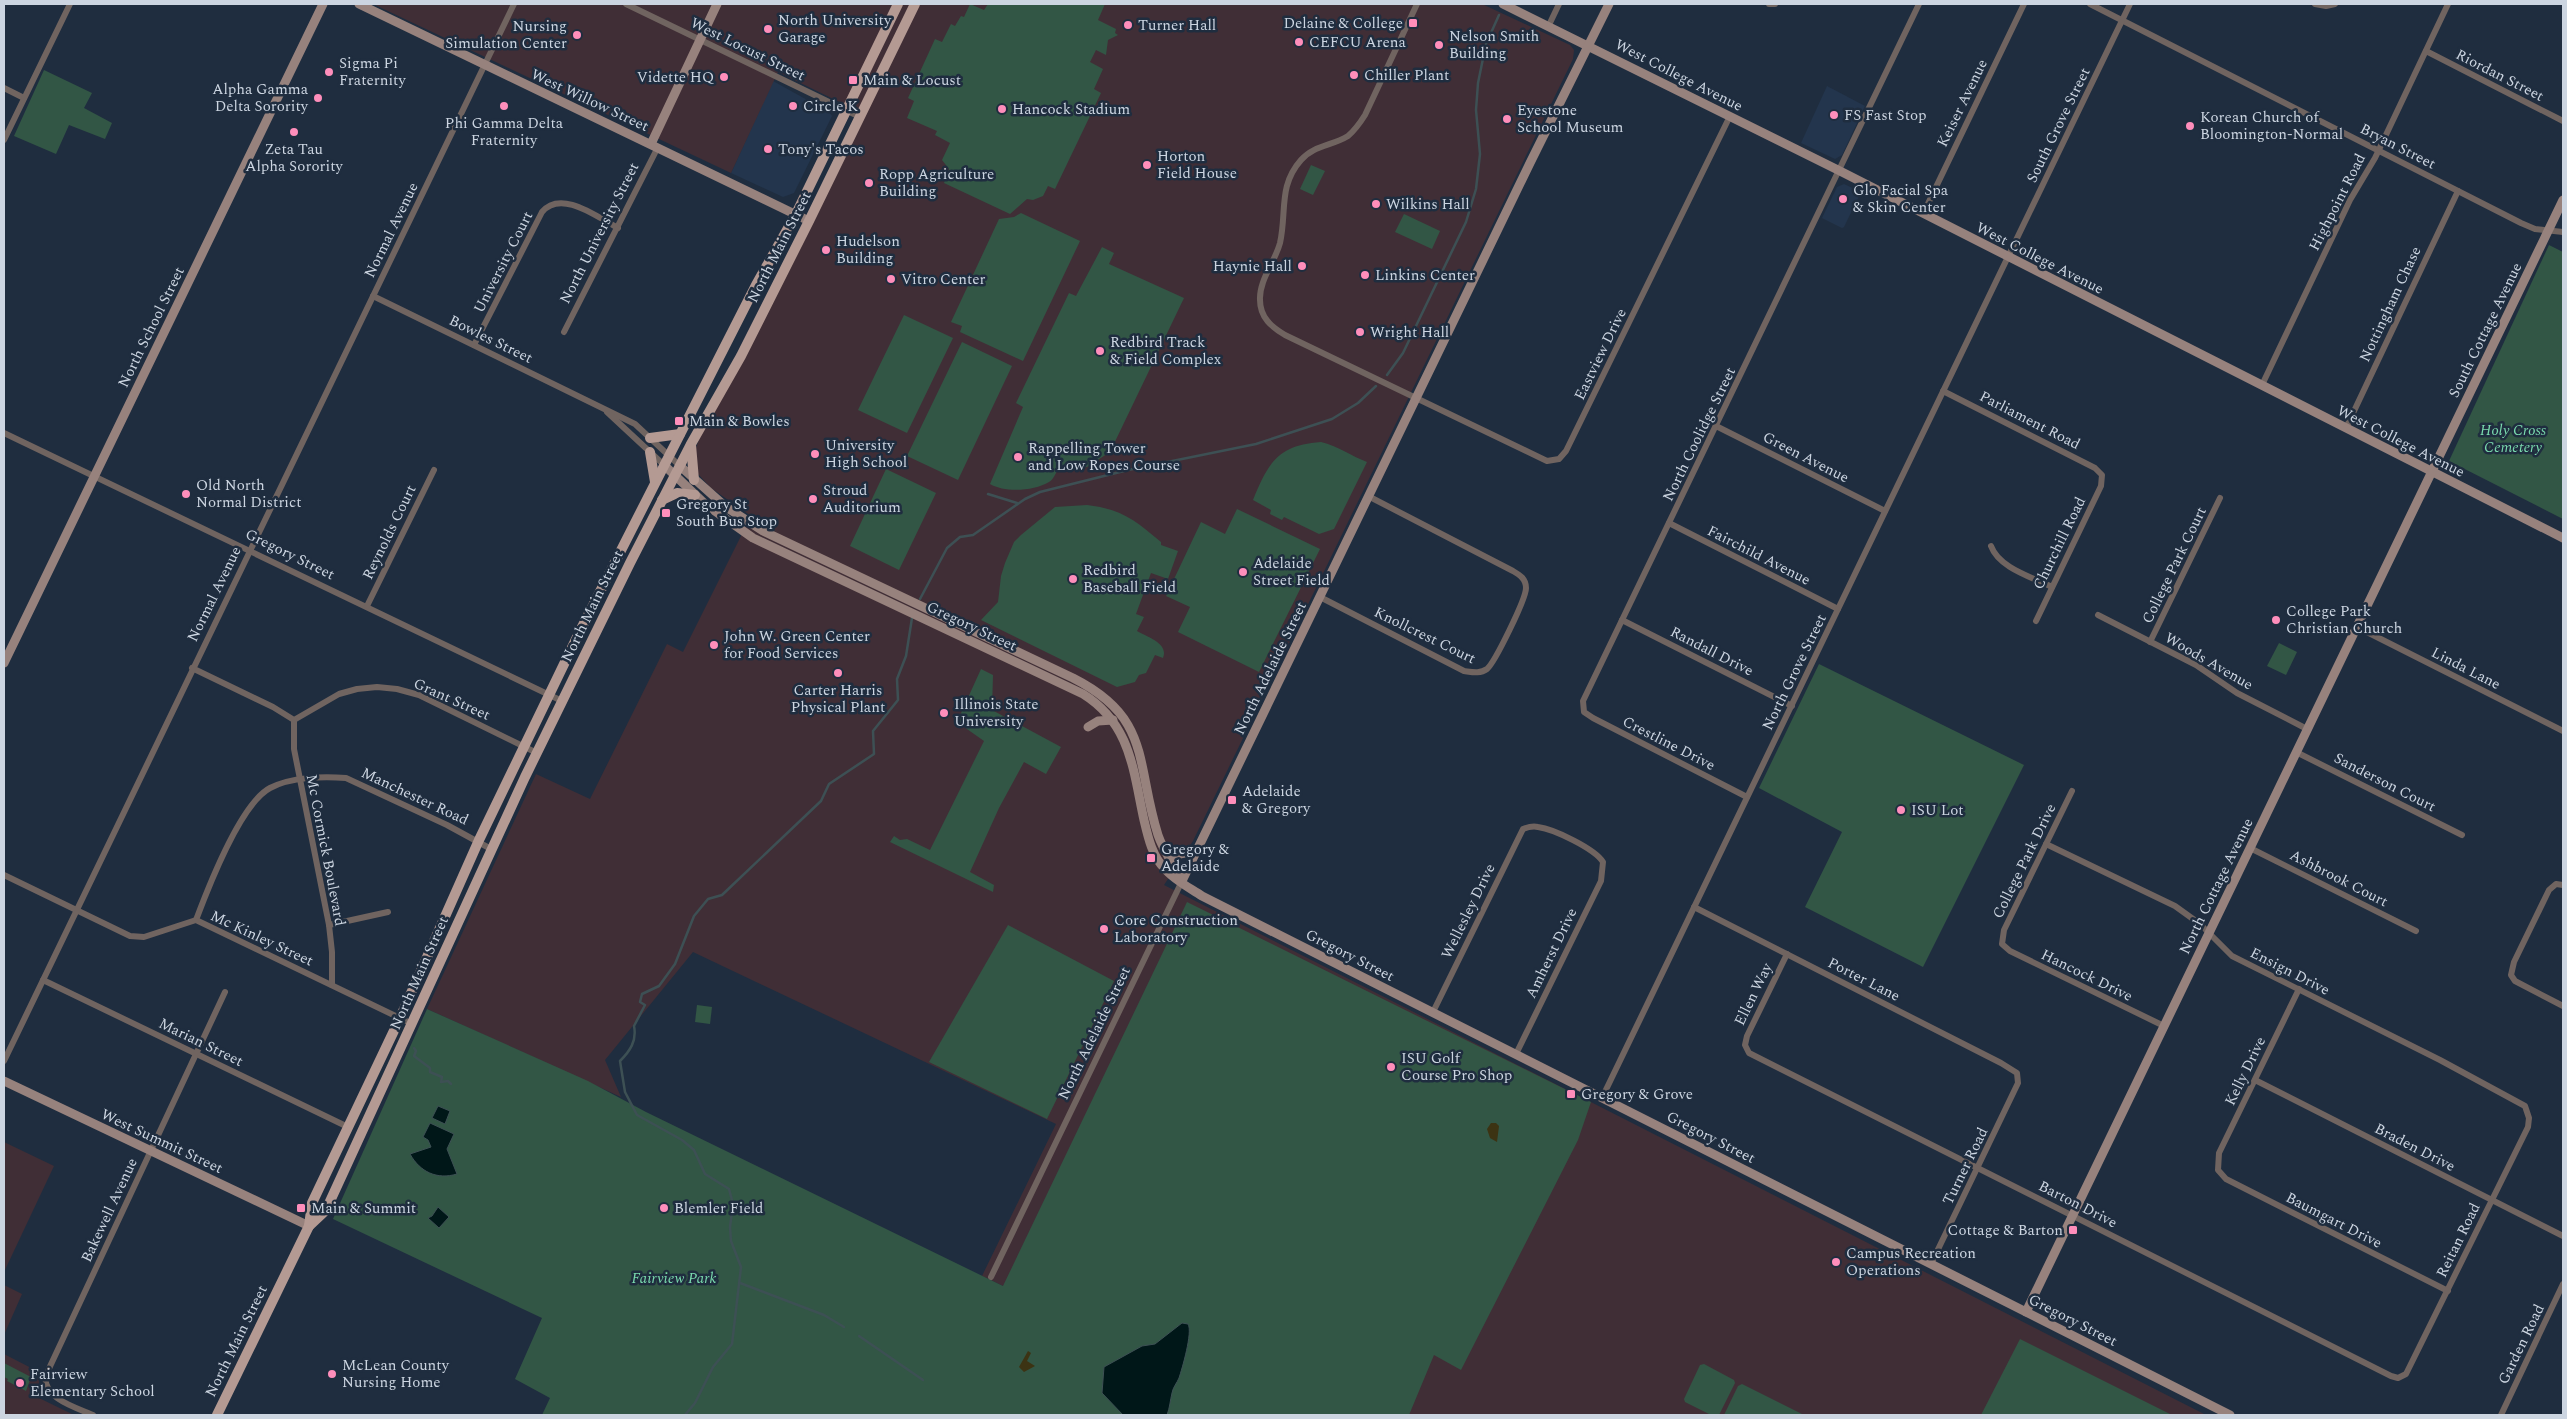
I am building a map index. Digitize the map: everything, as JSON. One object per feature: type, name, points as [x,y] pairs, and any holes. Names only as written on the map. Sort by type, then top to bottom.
[{"type":"main road","name":"North School Street","points":[[4,663],[323,4]]},
{"type":"main road","name":"West Willow Street","points":[[359,4],[655,145],[809,221]]},
{"type":"main road","name":"North University Street","points":[[655,145],[717,4]]},
{"type":"main road","name":"North Main Street","points":[[217,1415],[309,1226],[312,1203],[348,1127],[403,1020],[479,840],[655,482],[756,285],[796,214],[898,4]]},
{"type":"main road","name":"North Main Street","points":[[309,1226],[326,1210],[409,1034],[491,849],[537,752],[662,500],[737,363],[809,221],[915,4]]},
{"type":"main road","name":"West College Avenue","points":[[1503,4],[1549,25],[1840,171],[2563,538]]},
{"type":"main road","name":"North Adelaide Street","points":[[1182,882],[1416,397],[1609,4]]},
{"type":"main road","name":"South Cottage Avenue","points":[[2432,472],[2563,200]]},
{"type":"main road","points":[[650,438],[680,434]]},
{"type":"main road","points":[[691,444],[694,480]]},
{"type":"main road","points":[[650,452],[655,482]]},
{"type":"main road","name":"Gregory Street","points":[[664,465],[694,480],[726,507],[769,534],[1072,678],[1108,700],[1124,717],[1136,741],[1158,836],[1182,882]]},
{"type":"main road","name":"Gregory Street","points":[[677,471],[695,495],[720,516],[753,538],[1083,694],[1104,709],[1126,741],[1153,852],[1165,870],[1202,896],[2230,1415]]},
{"type":"main road","name":"North Cottage Avenue","points":[[2026,1312],[2432,472]]},
{"type":"main road","points":[[662,500],[677,493],[695,495]]},
{"type":"main road","points":[[1088,727],[1098,721],[1113,720]]},
{"type":"main road","points":[[1164,848],[1174,855],[1196,851]]},
{"type":"main road","name":"West Summit Street","points":[[4,1081],[309,1226]]},
{"type":"street","points":[[4,140],[70,4]]},
{"type":"street","name":"Normal Avenue","points":[[4,1061],[75,909],[514,4]]},
{"type":"street","name":"West Locust Street","points":[[626,4],[860,117]]},
{"type":"street","name":"Eastview Drive","points":[[1417,4],[1368,109],[1357,128],[1338,140],[1313,149],[1303,157],[1290,176],[1284,189],[1280,243],[1262,286],[1260,301],[1264,316],[1276,330],[1547,462],[1560,458],[1566,450],[1730,116]]},
{"type":"street","points":[[1549,25],[1559,4]]},
{"type":"street","points":[[1769,4],[1775,4]]},
{"type":"street","name":"North Coolidge Street","points":[[1583,708],[1583,701],[1919,4]]},
{"type":"street","name":"Keiser Avenue","points":[[1923,214],[2024,4]]},
{"type":"street","name":"Bryan Street","points":[[2090,4],[2521,223],[2548,231],[2563,232]]},
{"type":"street","name":"South Grove Street","points":[[2010,258],[2130,4]]},
{"type":"street","points":[[2315,4],[2333,5]]},
{"type":"street","name":"Highpoint Road","points":[[2262,386],[2350,200],[2378,150],[2448,4]]},
{"type":"street","name":"Riordan Street","points":[[2426,51],[2563,120]]},
{"type":"street","points":[[4,88],[24,98]]},
{"type":"street","name":"North University Street","points":[[564,332],[618,228],[655,145]]},
{"type":"street","name":"Nottingham Chase","points":[[2346,428],[2458,190]]},
{"type":"street","name":"University Court","points":[[474,345],[542,212],[548,205],[562,202],[618,228]]},
{"type":"street","name":"North Grove Street","points":[[1602,1098],[1943,391],[2010,258]]},
{"type":"street","name":"Bowles Street","points":[[373,296],[635,424],[669,455],[677,471]]},
{"type":"street","name":"Parliament Road","points":[[1943,391],[2095,468],[2102,475]]},
{"type":"street","name":"Bowles Street","points":[[599,405],[664,465]]},
{"type":"street","name":"Green Avenue","points":[[1716,426],[1885,511]]},
{"type":"street","name":"Gregory Street","points":[[4,433],[562,701]]},
{"type":"street","name":"Reynolds Court","points":[[366,606],[434,470]]},
{"type":"street","name":"Churchill Road","points":[[2036,621],[2100,486],[2102,475]]},
{"type":"street","name":"Knollcrest Court","points":[[1320,597],[1464,671],[1476,673],[1487,669],[1495,657],[1523,600],[1526,587],[1522,577],[1513,570],[1368,496]]},
{"type":"street","name":"College Park Court","points":[[2150,642],[2220,498]]},
{"type":"street","name":"Fairchild Avenue","points":[[1669,523],[1838,609]]},
{"type":"street","points":[[1991,546],[1995,555],[2003,562],[2052,587]]},
{"type":"street","name":"Woods Avenue","points":[[2098,615],[2196,665],[2237,692],[2307,730]]},
{"type":"street","name":"Randall Drive","points":[[1622,620],[1792,706]]},
{"type":"street","name":"Linda Lane","points":[[2357,626],[2563,731]]},
{"type":"street","points":[[192,668],[273,707],[294,720]]},
{"type":"street","name":"Grant Street","points":[[294,720],[339,694],[357,689],[397,688],[419,695],[537,752]]},
{"type":"street","name":"Crestline Drive","points":[[1583,708],[1593,718],[1748,797]]},
{"type":"street","name":"Mc Cormick Boulevard","points":[[294,720],[294,749],[332,952],[332,985]]},
{"type":"street","name":"Sanderson Court","points":[[2296,752],[2462,834]]},
{"type":"street","name":"Manchester Road","points":[[196,920],[235,830],[252,804],[270,788],[329,777],[352,780],[479,840],[491,849]]},
{"type":"street","name":"College Park Drive","points":[[2002,944],[2004,930],[2072,791]]},
{"type":"street","name":"Amherst Drive","points":[[1516,1054],[1600,881],[1603,862],[1596,852],[1545,828],[1530,827]]},
{"type":"street","name":"Wellesley Drive","points":[[1433,1012],[1519,834],[1530,827]]},
{"type":"street","name":"Ensign Drive","points":[[2046,844],[2175,906],[2200,924],[2232,956],[2522,1102],[2528,1111]]},
{"type":"street","name":"Ashbrook Court","points":[[2250,848],[2416,931]]},
{"type":"street","name":"Mc Kinley Street","points":[[4,874],[130,936],[144,937],[196,920],[403,1020]]},
{"type":"street","name":"North Adelaide Street","points":[[991,1277],[1182,882]]},
{"type":"street","points":[[2560,885],[2549,890],[2514,962],[2511,975],[2515,981],[2563,1006]]},
{"type":"street","name":"Porter Lane","points":[[1694,907],[2001,1063],[2015,1071],[2019,1077]]},
{"type":"street","points":[[328,925],[388,912]]},
{"type":"street","name":"Hancock Drive","points":[[2002,944],[2010,951],[2164,1026]]},
{"type":"street","name":"Ellen Way","points":[[1746,1046],[1747,1036],[1787,954]]},
{"type":"street","name":"Marian Street","points":[[43,980],[348,1127]]},
{"type":"street","name":"Kelly Drive","points":[[2217,1164],[2220,1152],[2299,989]]},
{"type":"street","name":"Bakewell Avenue","points":[[89,1414],[53,1395],[46,1387],[46,1375],[225,992]]},
{"type":"street","name":"Barton Drive","points":[[1746,1046],[1754,1056],[2390,1376],[2402,1377]]},
{"type":"street","name":"Turner Road","points":[[1931,1264],[2018,1083],[2019,1077]]},
{"type":"street","name":"Braden Drive","points":[[2255,1080],[2563,1236]]},
{"type":"street","name":"Reitan Road","points":[[2402,1377],[2414,1361],[2528,1127],[2528,1111]]},
{"type":"street","name":"Baumgart Drive","points":[[2217,1164],[2218,1170],[2226,1179],[2448,1291]]},
{"type":"street","name":"Garden Road","points":[[2501,1415],[2563,1284]]},
{"type":"shaded area","name":"Illinois State University","points":[[373,4],[1482,4],[1570,45],[1574,50],[1573,59],[1193,841],[1164,885],[2206,1415],[939,1415],[1003,1286],[982,1276],[1056,1124],[693,952],[605,1060],[621,1097],[427,1009],[536,774],[590,799],[667,644],[683,652],[751,516],[711,488],[698,474],[694,453],[701,434],[864,114],[778,72],[731,173]]},
{"type":"shaded area","points":[[773,81],[829,112],[832,116],[794,193],[783,197],[731,173]]},
{"type":"shaded area","points":[[1827,86],[1865,106],[1842,155],[1835,159],[1801,143]]},
{"type":"shaded area","points":[[1844,184],[1861,192],[1842,228],[1822,218],[1837,187]]},
{"type":"shaded area","points":[[438,1106],[450,1111],[445,1124],[432,1118]]},
{"type":"shaded area","points":[[430,1123],[454,1134],[447,1149],[457,1174],[443,1176],[430,1173],[419,1166],[410,1154],[431,1147],[428,1140],[423,1137]]},
{"type":"shaded area","points":[[4,1142],[54,1166],[4,1272]]},
{"type":"shaded area","points":[[438,1207],[449,1217],[439,1228],[428,1218],[432,1216]]},
{"type":"shaded area","name":"Fairview Elementary School","points":[[4,1285],[22,1294],[4,1335]]},
{"type":"shaded area","points":[[1182,1323],[1188,1324],[1188,1342],[1167,1415],[1123,1415],[1102,1393],[1104,1367],[1142,1346],[1155,1344]]},
{"type":"shaded area","name":"Fairview Elementary School","points":[[4,1354],[39,1372],[39,1398],[74,1415],[4,1415]]},
{"type":"green space","name":"Hancock Stadium","points":[[970,4],[984,10],[988,4],[1105,4],[1098,20],[1116,29],[1115,33],[1118,35],[1108,40],[1106,55],[1096,50],[1090,62],[1103,69],[1094,89],[1101,93],[1055,189],[1048,186],[1043,196],[1033,200],[1027,199],[1010,214],[944,183],[949,169],[942,160],[950,143],[935,135],[937,131],[907,118],[914,101],[908,98],[935,39],[942,42],[951,24],[955,26],[961,16],[964,17]]},
{"type":"green space","points":[[44,70],[92,93],[84,108],[112,123],[105,139],[69,125],[56,154],[14,136]]},
{"type":"green space","points":[[1311,165],[1325,171],[1313,195],[1300,189]]},
{"type":"green space","points":[[1021,213],[1080,241],[1023,361],[960,332],[962,326],[951,322],[999,219],[1014,217]]},
{"type":"green space","points":[[1404,214],[1440,231],[1432,249],[1395,232]]},
{"type":"green space","name":"Holy Cross Cemetery","points":[[2549,245],[2563,252],[2563,519],[2449,461]]},
{"type":"green space","name":"Redbird Track & Field Complex","points":[[1102,247],[1114,253],[1109,264],[1184,298],[1110,452],[1087,467],[1058,469],[1050,481],[1043,485],[1020,490],[996,487],[990,484],[1023,407],[1016,403],[1069,293],[1076,296]]},
{"type":"green space","points":[[904,315],[953,338],[907,433],[858,410]]},
{"type":"green space","points":[[962,342],[1012,366],[958,480],[907,456]]},
{"type":"green space","points":[[1321,442],[1367,462],[1334,529],[1319,534],[1284,517],[1282,520],[1270,514],[1271,510],[1253,500],[1264,476],[1276,458],[1294,447]]},
{"type":"green space","points":[[886,469],[936,493],[899,570],[850,546]]},
{"type":"green space","name":"Redbird Baseball Field","points":[[1087,505],[1109,509],[1127,517],[1152,534],[1161,542],[1161,545],[1178,551],[1168,579],[1151,573],[1136,614],[1144,617],[1137,631],[1160,644],[1163,648],[1163,658],[1155,655],[1146,673],[1139,675],[1135,682],[1117,687],[981,620],[998,602],[1001,576],[1014,542],[1055,507]]},
{"type":"green space","name":"Adelaide Street Field","points":[[1237,509],[1320,549],[1259,672],[1178,632],[1190,607],[1166,596],[1201,522],[1225,534]]},
{"type":"green space","points":[[2279,643],[2297,652],[2286,675],[2267,666]]},
{"type":"green space","name":"ISU Lot","points":[[1819,664],[2024,765],[1923,967],[1805,907],[1842,832],[1759,788]]},
{"type":"green space","points":[[981,669],[993,675],[992,710],[1061,747],[1046,774],[1024,762],[999,808],[970,872],[994,885],[993,892],[890,842],[894,836],[900,840],[907,839],[930,850],[984,741],[957,722]]},
{"type":"green space","name":"Fairview Park","points":[[1187,902],[1591,1102],[1578,1140],[1461,1370],[1434,1355],[1409,1415],[542,1415],[550,1398],[515,1379],[542,1318],[333,1219],[427,1009],[588,1081],[646,1112],[1003,1286]]},
{"type":"green space","points":[[1008,925],[1114,981],[1047,1119],[929,1062]]},
{"type":"green space","points":[[697,1005],[712,1007],[710,1024],[695,1022]]},
{"type":"green space","points":[[2020,1339],[2172,1415],[1981,1415]]},
{"type":"green space","points":[[4,1363],[31,1377],[26,1391],[7,1381],[8,1379],[4,1377]]},
{"type":"green space","points":[[1704,1364],[1734,1380],[1735,1383],[1719,1415],[1711,1415],[1685,1402],[1684,1399],[1700,1365]]},
{"type":"green space","points":[[1742,1384],[1804,1415],[1724,1415],[1738,1386]]},
{"type":"sand","points":[[1491,1123],[1496,1123],[1499,1126],[1497,1142],[1490,1138],[1487,1129]]},
{"type":"sand","points":[[1028,1351],[1031,1353],[1027,1361],[1035,1366],[1024,1372],[1019,1367]]},
{"type":"waterway","points":[[1387,375],[1403,353],[1466,222],[1476,189],[1480,154],[1476,110],[1478,83],[1486,44],[1499,15]]},
{"type":"waterway","points":[[920,599],[947,548],[960,537],[973,535],[1025,499],[1040,492],[1128,470],[1256,444],[1332,419],[1358,403],[1376,386]]},
{"type":"waterway","points":[[988,494],[1017,503]]},
{"type":"waterway","points":[[685,1415],[695,1403],[713,1367],[732,1344],[741,1267],[731,1241],[730,1227],[733,1204],[729,1189],[705,1174],[694,1150],[682,1140],[637,1115],[625,1092],[620,1061],[634,1041],[634,1026],[645,1005],[640,1002],[642,994],[659,986],[675,964],[694,916],[708,899],[722,895],[821,801],[829,784],[874,754],[873,731],[898,700],[897,679],[906,656],[912,618]]},
{"type":"waterway","points":[[414,1048],[416,1051],[414,1056],[430,1068],[430,1072],[442,1077],[441,1082],[448,1081],[451,1084]]},
{"type":"waterway","points":[[740,1283],[824,1315],[844,1327]]},
{"type":"waterway","points":[[859,1336],[923,1380]]},
{"type":"place","name":"Delaine & College","points":[[1413,23]]},
{"type":"place","name":"Turner Hall","points":[[1128,25]]},
{"type":"place","name":"North University Garage","points":[[768,29]]},
{"type":"place","name":"Nursing Simulation Center","points":[[577,35]]},
{"type":"place","name":"CEFCU Arena","points":[[1299,42]]},
{"type":"place","name":"Nelson Smith Building","points":[[1439,45]]},
{"type":"place","name":"Sigma Pi Fraternity","points":[[329,72]]},
{"type":"place","name":"Chiller Plant","points":[[1354,75]]},
{"type":"place","name":"Vidette HQ","points":[[724,77]]},
{"type":"place","name":"Main & Locust","points":[[853,80]]},
{"type":"place","name":"Alpha Gamma Delta Sorority","points":[[318,98]]},
{"type":"place","name":"Phi Gamma Delta Fraternity","points":[[504,106]]},
{"type":"place","name":"Circle K","points":[[793,106]]},
{"type":"place","name":"Hancock Stadium","points":[[1002,109]]},
{"type":"place","name":"FS Fast Stop","points":[[1834,115]]},
{"type":"place","name":"Eyestone School Museum","points":[[1507,119]]},
{"type":"place","name":"Korean Church of Bloomington-Normal","points":[[2190,126]]},
{"type":"place","name":"Ζeta Tau Alpha Sorority","points":[[294,132]]},
{"type":"place","name":"Tony's Tacos","points":[[768,149]]},
{"type":"place","name":"Horton Field House","points":[[1147,165]]},
{"type":"place","name":"Ropp Agriculture Building","points":[[869,183]]},
{"type":"place","name":"Glo Facial Spa & Skin Center","points":[[1843,199]]},
{"type":"place","name":"Wilkins Hall","points":[[1376,204]]},
{"type":"place","name":"Hudelson Building","points":[[826,250]]},
{"type":"place","name":"Haynie Hall","points":[[1302,266]]},
{"type":"place","name":"Linkins Center","points":[[1365,275]]},
{"type":"place","name":"Vitro Center","points":[[891,279]]},
{"type":"place","name":"Wright Hall","points":[[1360,332]]},
{"type":"place","name":"Redbird Track & Field Complex","points":[[1100,351]]},
{"type":"place","name":"Main & Bowles","points":[[679,421]]},
{"type":"place","name":"University High School","points":[[815,454]]},
{"type":"place","name":"Rappelling Tower and Low Ropes Course","points":[[1018,457]]},
{"type":"place","name":"Old North Normal District","points":[[186,494]]},
{"type":"place","name":"Stroud Auditorium","points":[[813,499]]},
{"type":"place","name":"Gregory St South Bus Stop","points":[[666,513]]},
{"type":"place","name":"Adelaide Street Field","points":[[1243,572]]},
{"type":"place","name":"Redbird Baseball Field","points":[[1073,579]]},
{"type":"place","name":"College Park Christian Church","points":[[2276,620]]},
{"type":"place","name":"John W. Green Center for Food Services","points":[[714,645]]},
{"type":"place","name":"Carter Harris Physical Plant","points":[[838,673]]},
{"type":"place","name":"Illinois State University","points":[[944,713]]},
{"type":"place","name":"Adelaide & Gregory","points":[[1232,800]]},
{"type":"place","name":"ISU Lot","points":[[1901,810]]},
{"type":"place","name":"Gregory & Adelaide","points":[[1151,858]]},
{"type":"place","name":"Core Construction Laboratory","points":[[1104,929]]},
{"type":"place","name":"ISU Golf Course Pro Shop","points":[[1391,1067]]},
{"type":"place","name":"Gregory & Grove","points":[[1571,1094]]},
{"type":"place","name":"Main & Summit","points":[[301,1208]]},
{"type":"place","name":"Blemler Field","points":[[664,1208]]},
{"type":"place","name":"Cottage & Barton","points":[[2073,1230]]},
{"type":"place","name":"Campus Recreation Operations","points":[[1836,1262]]},
{"type":"place","name":"McLean County Nursing Home","points":[[332,1374]]},
{"type":"place","name":"Fairview Elementary School","points":[[20,1383]]}]
